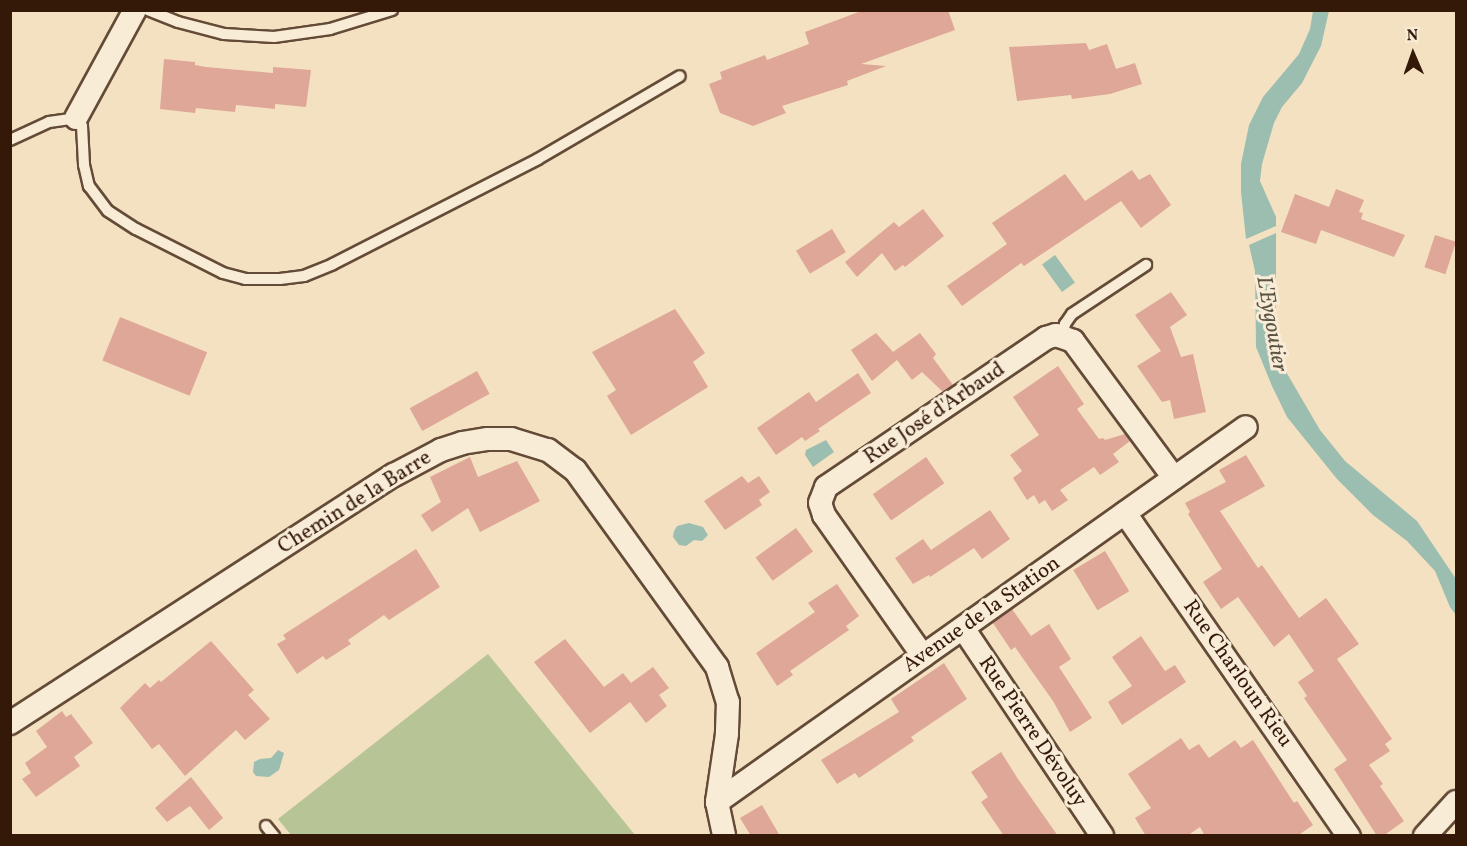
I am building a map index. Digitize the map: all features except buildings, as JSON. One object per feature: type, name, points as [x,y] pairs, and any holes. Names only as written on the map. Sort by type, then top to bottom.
[{"type":"street","points":[[76,118],[135,10]]},
{"type":"street","points":[[1063,336],[1073,341],[1174,478]]},
{"type":"street","name":"Rue José d'Arbaud","points":[[923,656],[824,514],[820,503],[823,493],[826,488],[1046,338],[1063,336]]},
{"type":"street","name":"Avenue de la Station","points":[[717,802],[1246,427]]},
{"type":"street","name":"Chemin de la Barre","points":[[10,723],[394,475],[441,450],[462,443],[488,439],[511,439],[548,450],[575,470],[717,667],[724,684],[728,711],[717,802],[724,836]]},
{"type":"street","name":"Rue Charloun Rieu","points":[[1125,513],[1348,836]]},
{"type":"street","name":"Rue Pierre Dévoluy","points":[[963,628],[1102,836]]},
{"type":"street","points":[[1425,836],[1456,802]]},
{"type":"lane","points":[[148,10],[178,22],[224,34],[274,37],[330,29],[392,10]]},
{"type":"lane","points":[[10,140],[49,122],[76,118],[82,126],[84,165],[89,186],[108,211],[136,229],[224,273],[245,279],[280,279],[304,276],[333,264],[538,159],[680,76]]},
{"type":"lane","points":[[1063,336],[1065,324],[1072,314],[1146,265]]},
{"type":"lane","points":[[266,826],[274,836]]},
{"type":"green space","points":[[488,654],[635,835],[291,835],[278,819]]},
{"type":"water","name":"L'Eygoutier","points":[[1313,11],[1329,11],[1321,46],[1302,83],[1282,107],[1274,123],[1262,164],[1260,181],[1276,217],[1276,226],[1246,239],[1241,192],[1241,164],[1249,125],[1263,97],[1299,54],[1310,29]]},
{"type":"water","name":"L'Eygoutier","points":[[1276,233],[1276,328],[1285,370],[1320,430],[1345,461],[1417,521],[1456,579],[1456,615],[1450,607],[1435,571],[1407,541],[1373,515],[1337,479],[1287,417],[1272,386],[1256,347],[1255,271],[1249,245]]},
{"type":"water","points":[[1055,255],[1075,283],[1062,292],[1042,264]]},
{"type":"water","points":[[826,440],[834,452],[813,467],[805,455],[806,450]]},
{"type":"water","points":[[689,523],[703,527],[708,535],[702,541],[694,540],[686,546],[679,545],[673,537],[674,531],[677,526]]},
{"type":"water","points":[[278,750],[284,753],[279,770],[269,777],[256,776],[253,772],[254,762],[271,758]]}]
